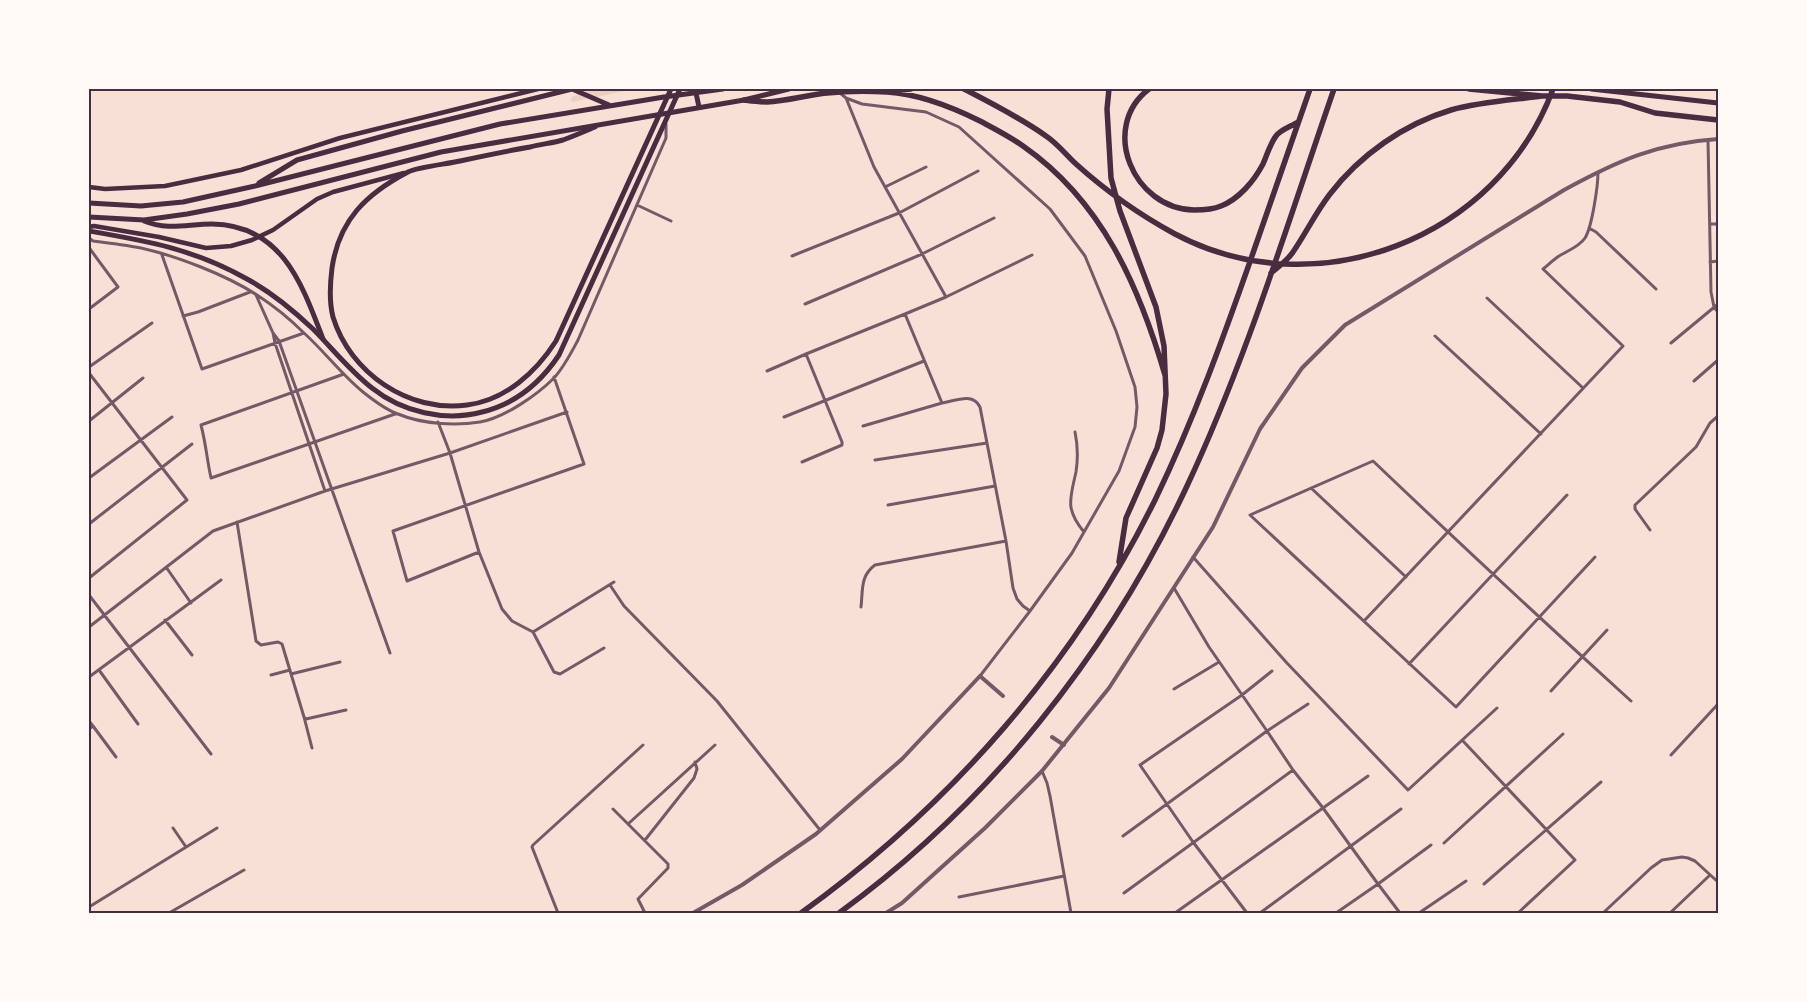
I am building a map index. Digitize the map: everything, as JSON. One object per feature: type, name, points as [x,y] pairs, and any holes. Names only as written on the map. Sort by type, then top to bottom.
[{"type":"highway","points":[[744,100],[768,102],[840,92],[889,92],[911,89]]},
{"type":"highway","points":[[964,89],[1046,135],[1075,163],[1130,206],[1176,235],[1230,256],[1300,265],[1344,261],[1398,245],[1430,232],[1467,206],[1498,178],[1540,119],[1553,89]]},
{"type":"highway","points":[[1109,89],[1107,109],[1111,178],[1120,212],[1156,307],[1164,346],[1166,394],[1162,430],[1157,448],[1126,518],[1118,568]]},
{"type":"highway","points":[[1149,89],[1136,102],[1129,116],[1126,148],[1130,167],[1140,184],[1154,197],[1168,205],[1187,210],[1206,210],[1220,206],[1235,198],[1250,184],[1262,166],[1276,135],[1299,122]]},
{"type":"highway","points":[[801,913],[863,867],[934,803],[1002,731],[1040,684],[1080,629],[1118,568],[1156,497],[1187,429],[1211,369],[1310,89]]},
{"type":"highway","points":[[840,913],[912,855],[970,799],[1019,746],[1095,648],[1138,579],[1172,517],[1222,404],[1278,252],[1334,89]]},
{"type":"highway","points":[[1469,89],[1620,102],[1655,113],[1718,120]]},
{"type":"highway","points":[[889,92],[925,99],[962,112],[1012,138],[1038,156],[1051,168],[1077,196],[1104,231],[1130,277],[1140,298],[1165,375]]},
{"type":"highway","points":[[1270,274],[1293,254],[1319,209],[1340,182],[1362,160],[1386,141],[1418,124],[1452,110],[1480,104],[1542,96]]},
{"type":"main road","points":[[89,188],[165,186],[241,170],[340,138],[538,89]]},
{"type":"main road","points":[[255,186],[297,160],[402,131],[572,89],[610,106]]},
{"type":"main road","points":[[410,171],[359,206],[344,228],[338,242],[331,276],[330,298],[333,315],[339,334],[347,348],[356,360],[383,384],[411,398],[428,403],[454,406],[482,402],[523,380],[537,368],[548,354],[566,322],[670,89]]},
{"type":"main road","points":[[89,230],[174,247],[247,279],[285,304],[372,388],[399,404],[412,409],[441,415],[461,415],[495,409],[528,389],[541,378],[560,355],[680,89]]},
{"type":"main road","points":[[89,203],[141,206],[183,202],[255,186],[500,124],[724,89]]},
{"type":"main road","points":[[89,217],[142,220],[187,214],[239,204],[441,152],[744,100],[790,89]]},
{"type":"main road","points":[[1591,89],[1718,103]]},
{"type":"main road","points":[[696,93],[699,107]]},
{"type":"main road","points":[[89,227],[94,226],[159,237],[206,248],[231,246],[252,240],[273,230],[317,199],[333,192],[410,171],[562,140],[600,125]]},
{"type":"main road","points":[[142,220],[161,227],[213,224],[229,226],[251,232],[267,242],[279,251],[288,262],[323,339]]},
{"type":"street","points":[[840,92],[846,98],[874,167],[946,297]]},
{"type":"street","points":[[693,913],[742,885],[820,830],[902,759],[980,676],[1030,612],[1072,553],[1119,471],[1135,428],[1137,407],[1135,387],[1116,331],[1085,256],[1050,209],[960,127],[926,112],[862,104],[846,98]]},
{"type":"street","points":[[89,238],[93,241],[143,249],[205,269],[255,294],[281,312],[305,333],[364,392],[396,414],[418,421],[454,424],[481,422],[508,412],[541,390],[554,377],[578,340],[666,138],[664,114]]},
{"type":"street","points":[[886,913],[902,903],[985,828],[1042,771],[1064,745],[1108,688],[1213,526],[1260,430],[1302,368],[1345,325],[1598,171],[1633,156],[1668,146],[1718,139]]},
{"type":"street","points":[[1708,140],[1711,292],[1714,307],[1718,312]]},
{"type":"street","points":[[885,186],[926,167]]},
{"type":"street","points":[[792,256],[899,213],[978,171]]},
{"type":"street","points":[[1364,622],[1623,346],[1543,269],[1584,239],[1589,228],[1598,186],[1598,171]]},
{"type":"street","points":[[637,205],[671,221]]},
{"type":"street","points":[[805,304],[922,254],[994,218]]},
{"type":"street","points":[[1710,224],[1718,224]]},
{"type":"street","points":[[1589,228],[1596,232],[1656,289]]},
{"type":"street","points":[[89,309],[118,287],[89,249],[93,241]]},
{"type":"street","points":[[162,255],[202,369],[305,333]]},
{"type":"street","points":[[767,371],[946,297],[1032,255]]},
{"type":"street","points":[[1710,262],[1718,261]]},
{"type":"street","points":[[183,316],[250,292]]},
{"type":"street","points":[[255,294],[273,333],[279,341],[298,391],[331,490],[390,653]]},
{"type":"street","points":[[1487,298],[1583,388]]},
{"type":"street","points":[[1671,343],[1718,304]]},
{"type":"street","points":[[905,314],[942,403]]},
{"type":"street","points":[[89,367],[152,323]]},
{"type":"street","points":[[273,333],[325,491]]},
{"type":"street","points":[[1435,336],[1541,434]]},
{"type":"street","points":[[802,462],[842,445],[806,354]]},
{"type":"street","points":[[1694,381],[1718,360]]},
{"type":"street","points":[[784,418],[924,361]]},
{"type":"street","points":[[89,373],[187,500],[89,578]]},
{"type":"street","points":[[344,374],[201,425],[207,447],[206,457],[211,478],[396,414]]},
{"type":"street","points":[[479,552],[407,581],[393,531],[584,464],[554,377]]},
{"type":"street","points":[[89,421],[143,378]]},
{"type":"street","points":[[863,426],[942,403],[972,398],[977,401],[980,407],[1006,541],[1013,588],[1017,599],[1030,612]]},
{"type":"street","points":[[89,627],[213,531],[325,491],[450,453],[567,412]]},
{"type":"street","points":[[1650,530],[1635,509],[1635,505],[1696,447],[1710,422],[1718,416]]},
{"type":"street","points":[[89,478],[172,417]]},
{"type":"street","points":[[438,422],[450,453],[479,552],[502,609],[507,616],[512,621],[533,632],[554,672],[557,674],[604,648]]},
{"type":"street","points":[[1075,432],[1078,453],[1070,492],[1070,508],[1075,522],[1084,532]]},
{"type":"street","points":[[874,460],[987,443]]},
{"type":"street","points":[[89,524],[192,444]]},
{"type":"street","points":[[1595,557],[1539,617],[1456,707],[1250,515],[1373,461],[1448,533],[1493,574],[1539,617],[1582,657],[1631,701]]},
{"type":"street","points":[[888,505],[995,486]]},
{"type":"street","points":[[1311,488],[1406,577]]},
{"type":"street","points":[[1409,664],[1568,495]]},
{"type":"street","points":[[237,522],[256,642],[260,644],[281,643],[312,748]]},
{"type":"street","points":[[861,607],[864,576],[875,565],[1006,541]]},
{"type":"street","points":[[1193,558],[1286,662],[1408,790],[1497,708]]},
{"type":"street","points":[[166,568],[191,603]]},
{"type":"street","points":[[89,677],[222,580]]},
{"type":"street","points":[[533,632],[614,582]]},
{"type":"street","points":[[610,585],[624,606],[717,701],[820,830]]},
{"type":"street","points":[[1174,588],[1219,662],[1293,770],[1400,913]]},
{"type":"street","points":[[89,594],[211,754]]},
{"type":"street","points":[[166,620],[192,655]]},
{"type":"street","points":[[1551,691],[1607,630]]},
{"type":"street","points":[[271,675],[340,662]]},
{"type":"street","points":[[1174,689],[1219,662]]},
{"type":"street","points":[[98,670],[138,724]]},
{"type":"street","points":[[1246,913],[1193,842],[1141,767],[1141,764],[1242,695],[1272,671]]},
{"type":"street","points":[[980,676],[1003,696]]},
{"type":"street","points":[[1123,836],[1267,731],[1308,704]]},
{"type":"street","points":[[1671,755],[1718,704]]},
{"type":"street","points":[[304,717],[309,719],[346,710]]},
{"type":"street","points":[[89,721],[116,757]]},
{"type":"street","points":[[89,729],[93,726]]},
{"type":"street","points":[[1444,843],[1505,785],[1563,734]]},
{"type":"street","points":[[1052,737],[1064,745]]},
{"type":"street","points":[[1463,741],[1575,860],[1518,913]]},
{"type":"street","points":[[558,913],[532,847],[642,744]]},
{"type":"street","points":[[628,824],[715,744]]},
{"type":"street","points":[[645,840],[694,778],[697,769],[696,762]]},
{"type":"street","points":[[1124,894],[1293,770]]},
{"type":"street","points":[[1042,771],[1050,796],[1071,913]]},
{"type":"street","points":[[1175,913],[1368,776]]},
{"type":"street","points":[[1484,884],[1601,782]]},
{"type":"street","points":[[613,809],[665,860],[668,868],[638,899],[644,913]]},
{"type":"street","points":[[1260,913],[1400,809]]},
{"type":"street","points":[[173,828],[186,847]]},
{"type":"street","points":[[89,907],[217,828]]},
{"type":"street","points":[[1336,913],[1431,845]]},
{"type":"street","points":[[1603,913],[1662,860],[1688,858],[1695,861],[1718,882]]},
{"type":"street","points":[[169,913],[244,870]]},
{"type":"street","points":[[1670,913],[1710,875]]},
{"type":"street","points":[[959,897],[1064,876]]},
{"type":"street","points":[[1419,913],[1466,880]]},
{"type":"shaded area","points":[[591,89],[634,89],[573,102],[570,100],[572,97]]}]
